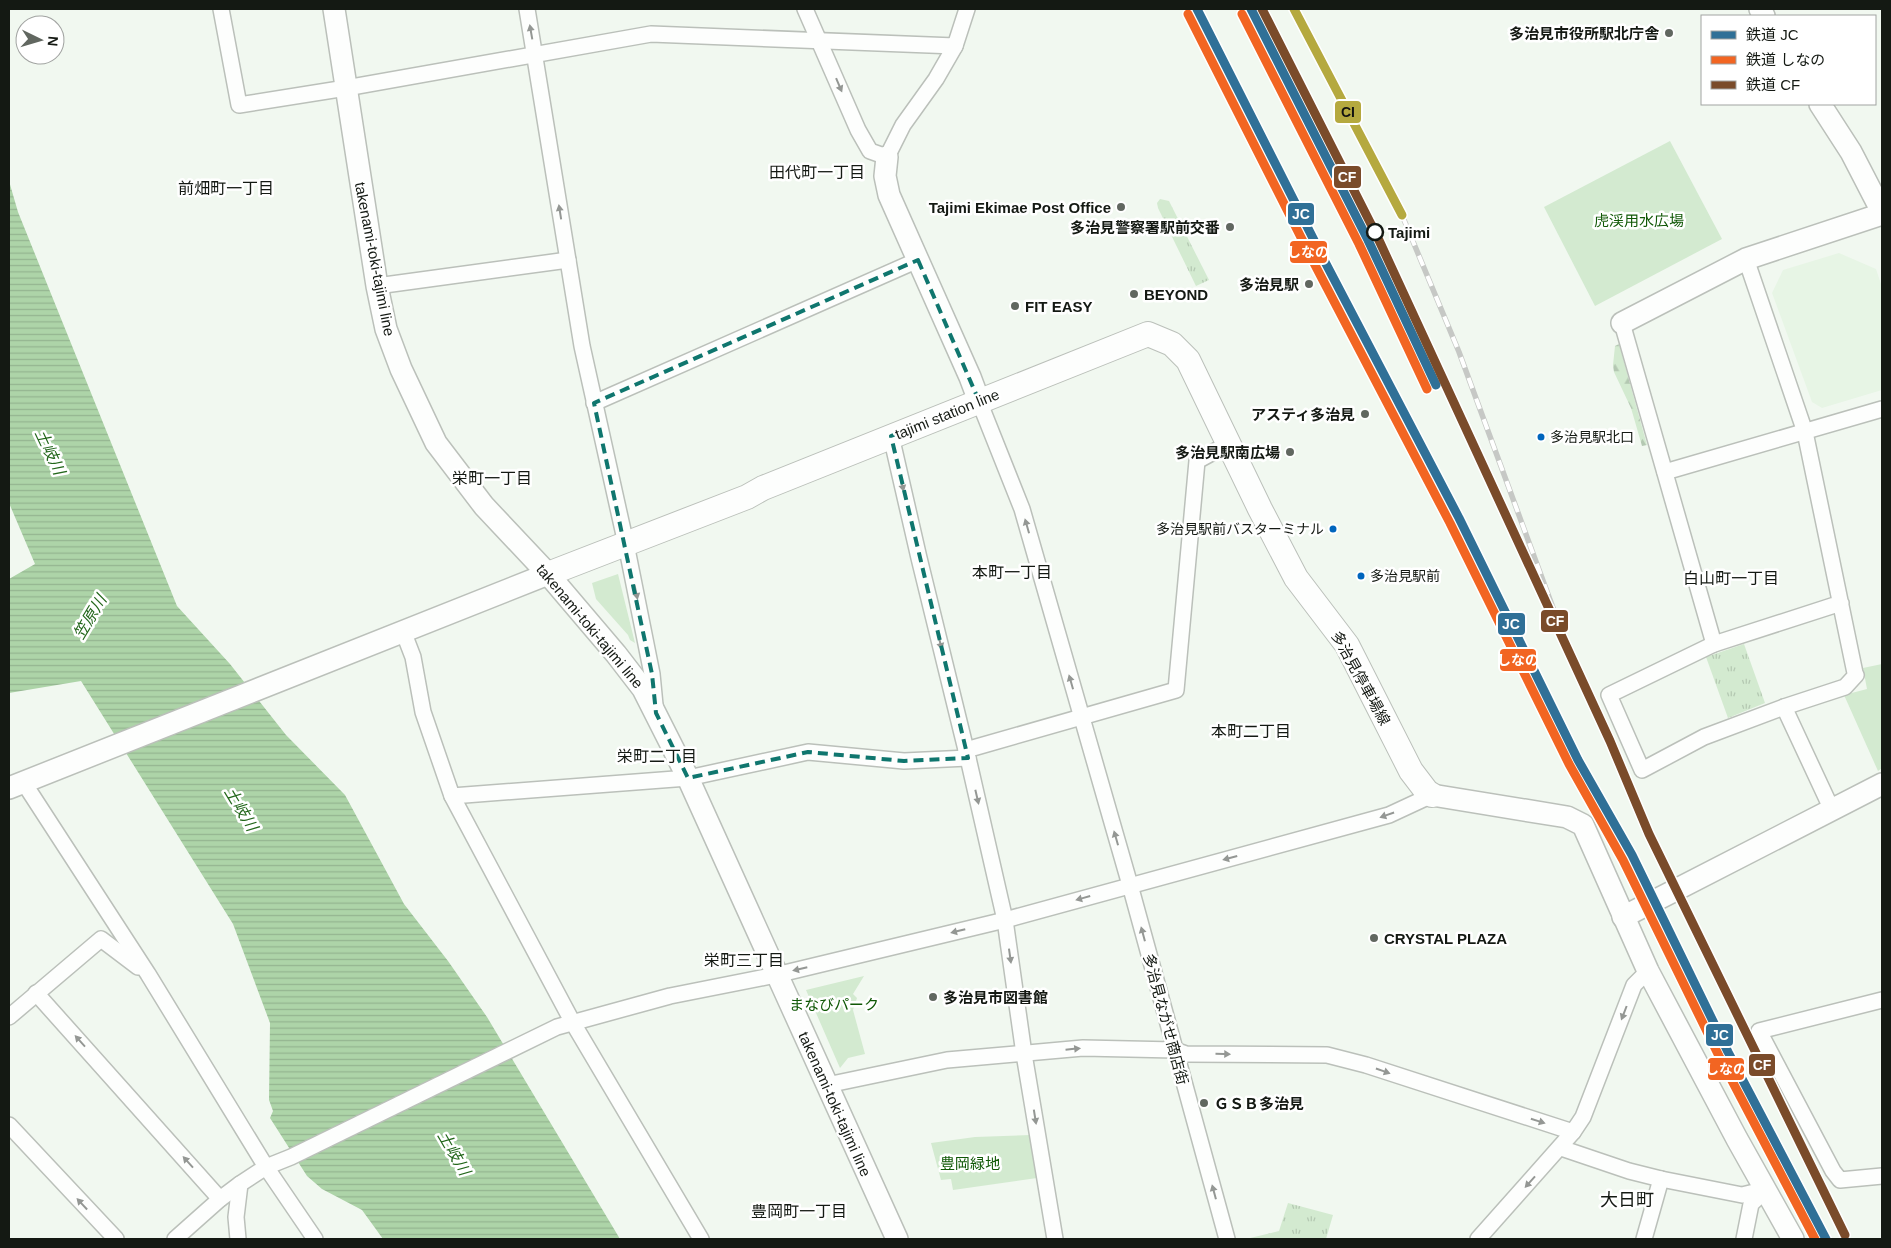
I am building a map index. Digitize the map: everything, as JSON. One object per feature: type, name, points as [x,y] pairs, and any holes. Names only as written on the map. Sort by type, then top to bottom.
[{"type":"main road","name":"tajimi station line","points":[[548,574],[1148,334],[1172,344],[1188,360],[1228,444]]},
{"type":"main road","name":"多治見停車場線","points":[[1228,444],[1296,578],[1346,645],[1411,771],[1427,792],[1432,795]]},
{"type":"street","points":[[221,9],[239,104],[346,88],[651,34],[954,46]]},
{"type":"street","name":"takenami-toki-tajimi line","points":[[334,9],[377,286],[386,329],[419,410],[436,443],[484,506],[548,574],[643,689],[688,778],[897,1239]]},
{"type":"street","points":[[527,9],[582,346],[626,544],[652,674],[656,713]]},
{"type":"street","points":[[805,9],[858,130],[870,151],[887,157]]},
{"type":"street","points":[[967,9],[954,46],[936,79],[903,125],[887,157],[885,176],[889,195],[979,401]]},
{"type":"street","points":[[1714,644],[1622,322],[1746,259],[1882,213],[1851,152],[1821,105]]},
{"type":"street","points":[[1746,259],[1805,432],[1841,602],[1856,676],[1845,688],[1784,707],[1704,737],[1642,770],[1609,695],[1714,644],[1841,602]]},
{"type":"street","points":[[377,286],[568,260]]},
{"type":"street","points":[[594,403],[918,260]]},
{"type":"street","name":"多治見ながせ商店街","points":[[979,401],[1022,509],[1080,717],[1130,885],[1226,1239]]},
{"type":"street","points":[[1665,472],[1882,408]]},
{"type":"street","points":[[891,436],[1005,920],[1024,1054],[1055,1239]]},
{"type":"street","points":[[452,796],[688,778],[808,752],[904,761],[967,754],[1080,717],[1176,690],[1197,461],[1228,444]]},
{"type":"street","points":[[315,1239],[266,1166],[148,974],[23,783],[548,574]]},
{"type":"street","points":[[395,635],[413,657],[423,712],[452,796],[573,1022],[701,1239]]},
{"type":"street","points":[[1784,707],[1832,810]]},
{"type":"street","points":[[1623,917],[1655,903],[1882,784]]},
{"type":"street","points":[[175,1239],[220,1199],[266,1166],[291,1157],[557,1027],[670,996],[776,975],[1005,920],[1389,815],[1432,795],[1559,815],[1568,817],[1583,825],[1648,971],[1737,1139],[1767,1189],[1793,1239]]},
{"type":"street","points":[[9,1017],[36,992],[101,939],[148,974]]},
{"type":"street","points":[[1478,1239],[1561,1148],[1583,1117],[1634,985],[1648,971]]},
{"type":"street","points":[[36,992],[220,1199]]},
{"type":"street","points":[[1882,1000],[1759,1031],[1833,1171],[1840,1180],[1882,1176]]},
{"type":"street","points":[[828,1086],[936,1062],[1083,1048],[1175,1050],[1186,1054],[1327,1055],[1366,1065],[1573,1132]]},
{"type":"street","points":[[9,1125],[116,1239]]},
{"type":"street","points":[[1561,1148],[1629,1171],[1661,1179],[1742,1195],[1767,1189]]},
{"type":"street","points":[[1644,1239],[1661,1179]]},
{"type":"street","points":[[238,1239],[236,1216],[240,1184]]},
{"type":"street","points":[[1744,1239],[1751,1204],[1767,1189]]},
{"type":"highlighted area","points":[[918,260],[979,401],[891,436],[968,758],[904,761],[808,752],[688,778],[656,713],[652,674],[594,403]]},
{"type":"shaded area","points":[[1839,253],[1876,269],[1882,287],[1882,390],[1822,408],[1812,402],[1772,293],[1783,270]]},
{"type":"green space","name":"虎渓用水広場","points":[[1670,141],[1722,239],[1595,306],[1544,207]]},
{"type":"green space","points":[[1160,199],[1169,201],[1209,280],[1196,286],[1158,208],[1157,203]]},
{"type":"green space","points":[[1619,344],[1647,445],[1642,446],[1631,408],[1614,372],[1615,346]]},
{"type":"green space","points":[[618,574],[635,643],[630,640],[628,635],[596,599],[592,583]]},
{"type":"green space","points":[[1744,644],[1765,703],[1728,718],[1706,657]]},
{"type":"green space","points":[[1882,664],[1882,768],[1878,771],[1844,695],[1867,689],[1863,668]]},
{"type":"green space","name":"まなびパーク","points":[[864,976],[853,994],[857,998],[853,1010],[865,1054],[848,1058],[840,1068],[806,990]]},
{"type":"green space","name":"豊岡緑地","points":[[1031,1135],[1037,1178],[953,1190],[951,1179],[941,1180],[931,1143],[975,1137]]},
{"type":"green space","points":[[1288,1203],[1333,1215],[1326,1239],[1246,1239],[1279,1231]]},
{"type":"water","points":[[9,181],[18,212],[177,606],[230,664],[286,735],[345,795],[404,904],[448,961],[487,1017],[620,1239],[383,1239],[362,1210],[322,1189],[307,1176],[270,1118],[273,1111],[269,1100],[270,1023],[233,924],[81,681],[9,693],[9,579],[35,564],[9,503]]},
{"type":"railway","points":[[1402,215],[1459,352],[1556,616],[1608,739]]},
{"type":"rail line","name":"JC","points":[[1197,9],[1324,260],[1459,518],[1578,760],[1632,855],[1728,1052],[1826,1239]]},
{"type":"rail line","name":"JC","points":[[1251,9],[1368,240],[1436,385]]},
{"type":"rail line","name":"CF","points":[[1262,9],[1377,236],[1610,741],[1649,834],[1845,1235]]},
{"type":"rail line","name":"しなの","points":[[1188,14],[1315,265],[1450,523],[1569,764],[1623,860],[1719,1056],[1815,1239]]},
{"type":"rail line","name":"しなの","points":[[1242,14],[1359,244],[1427,389]]},
{"type":"transit line","name":"CI","points":[[1294,9],[1402,215]]},
{"type":"place","name":"多治見市役所駅北庁舎","points":[[1669,33]]},
{"type":"place","name":"Tajimi Ekimae Post Office","points":[[1121,207]]},
{"type":"place","name":"多治見警察署駅前交番","points":[[1230,227]]},
{"type":"place","name":"Tajimi","points":[[1375,232]]},
{"type":"place","name":"多治見駅","points":[[1309,284]]},
{"type":"place","name":"BEYOND","points":[[1134,294]]},
{"type":"place","name":"FIT EASY","points":[[1015,306]]},
{"type":"place","name":"アスティ多治見","points":[[1365,414]]},
{"type":"place","name":"多治見駅北口","points":[[1541,437]]},
{"type":"place","name":"多治見駅南広場","points":[[1290,452]]},
{"type":"place","name":"多治見駅前バスターミナル","points":[[1333,529]]},
{"type":"place","name":"多治見駅前","points":[[1361,576]]},
{"type":"place","name":"CRYSTAL PLAZA","points":[[1374,938]]},
{"type":"place","name":"多治見市図書館","points":[[933,997]]},
{"type":"place","name":"ＧＳＢ多治見","points":[[1204,1103]]},
{"type":"district","name":"田代町一丁目","points":[[817,172]]},
{"type":"district","name":"前畑町一丁目","points":[[226,188]]},
{"type":"district","name":"栄町一丁目","points":[[492,478]]},
{"type":"district","name":"本町一丁目","points":[[1012,572]]},
{"type":"district","name":"白山町一丁目","points":[[1731,578]]},
{"type":"district","name":"本町二丁目","points":[[1251,731]]},
{"type":"district","name":"栄町二丁目","points":[[657,756]]},
{"type":"district","name":"栄町三丁目","points":[[744,960]]},
{"type":"district","name":"大日町","points":[[1627,1200]]},
{"type":"district","name":"豊岡町一丁目","points":[[799,1211]]},
{"type":"water label","name":"土岐川","points":[[50,452]]},
{"type":"water label","name":"笠原川","points":[[90,617]]},
{"type":"water label","name":"土岐川","points":[[241,809]]},
{"type":"water label","name":"土岐川","points":[[454,1153]]}]
